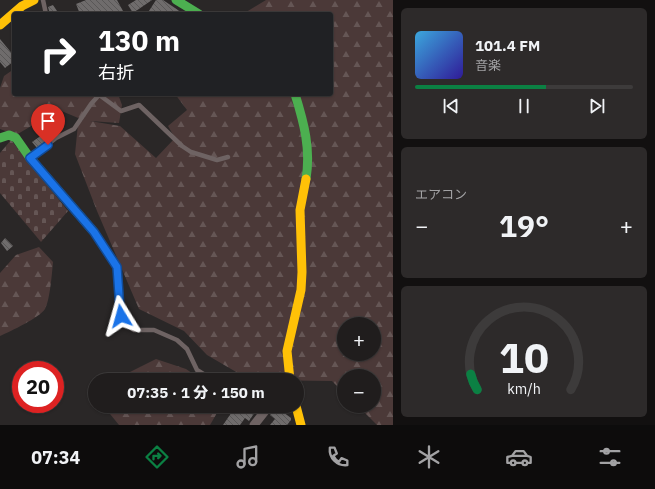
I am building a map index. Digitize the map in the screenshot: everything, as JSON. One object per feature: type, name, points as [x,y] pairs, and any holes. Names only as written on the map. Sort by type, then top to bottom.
[{"type":"street","points":[[15,12],[22,6],[34,0]]},
{"type":"street","points":[[176,0],[196,12]]},
{"type":"street","points":[[0,24],[12,14]]},
{"type":"street","points":[[289,373],[288,347],[301,291],[302,275],[300,217],[309,148],[296,96]]},
{"type":"street","points":[[0,138],[9,135],[16,138],[30,158],[94,232]]},
{"type":"street","points":[[254,425],[263,413]]},
{"type":"street","points":[[298,413],[301,425]]},
{"type":"lane","points":[[43,0],[46,12]]},
{"type":"lane","points":[[30,158],[56,138],[74,129],[97,96]]},
{"type":"lane","points":[[102,96],[121,111],[139,105],[182,146],[191,152],[217,160],[228,157]]},
{"type":"lane","points":[[94,232],[117,267],[121,316],[129,327],[134,330],[154,330],[177,340],[187,348],[197,370],[202,373]]},
{"type":"green space","points":[[266,0],[393,0],[393,425],[377,425],[365,413],[381,413],[381,369],[337,369],[337,386],[332,381],[304,381],[304,373],[238,373],[207,355],[184,331],[139,309],[97,211],[75,154],[78,124],[83,120],[52,107],[33,125],[16,135],[0,129],[0,88],[4,76],[12,70],[12,96],[119,96],[122,105],[119,123],[90,121],[120,126],[156,158],[175,138],[168,126],[187,110],[176,96],[333,96],[333,12],[246,12]]},
{"type":"green space","points":[[11,140],[68,211],[41,242],[0,193],[0,153]]},
{"type":"green space","points":[[39,247],[53,262],[47,305],[42,313],[0,336],[0,273],[16,255]]},
{"type":"green space","points":[[156,359],[186,369],[192,373],[128,373]]},
{"type":"green space","points":[[109,413],[217,413],[210,425],[119,425]]},
{"type":"building","points":[[86,0],[117,0],[123,11],[79,12],[76,4]]},
{"type":"building","points":[[136,0],[152,0],[134,12],[132,12],[128,5]]},
{"type":"building","points":[[156,0],[163,0],[181,12],[148,12]]},
{"type":"building","points":[[53,5],[58,12],[49,12],[48,7]]},
{"type":"building","points":[[0,39],[12,54],[12,63],[5,68],[0,62]]},
{"type":"building","points":[[52,128],[56,134],[37,148],[32,142]]},
{"type":"building","points":[[5,238],[13,246],[7,251],[1,243]]},
{"type":"building","points":[[231,413],[254,413],[249,421],[245,418],[240,425],[223,425]]},
{"type":"building","points":[[271,413],[284,413],[291,418],[291,420],[287,425],[270,425],[275,419],[270,415]]},
{"type":"traffic: fast","points":[[176,0],[196,12]]},
{"type":"traffic: fast","points":[[296,96],[306,136],[308,157],[306,179]]},
{"type":"traffic: fast","points":[[0,138],[9,135],[16,138],[30,158],[94,232]]},
{"type":"traffic: slow","points":[[15,12],[22,6],[34,0]]},
{"type":"traffic: slow","points":[[0,25],[12,15]]},
{"type":"traffic: slow","points":[[289,373],[287,351],[301,290],[302,272],[300,210],[306,179]]},
{"type":"traffic: slow","points":[[298,413],[301,425]]},
{"type":"route","points":[[48,145],[30,158],[94,232],[117,267],[121,316]]}]
